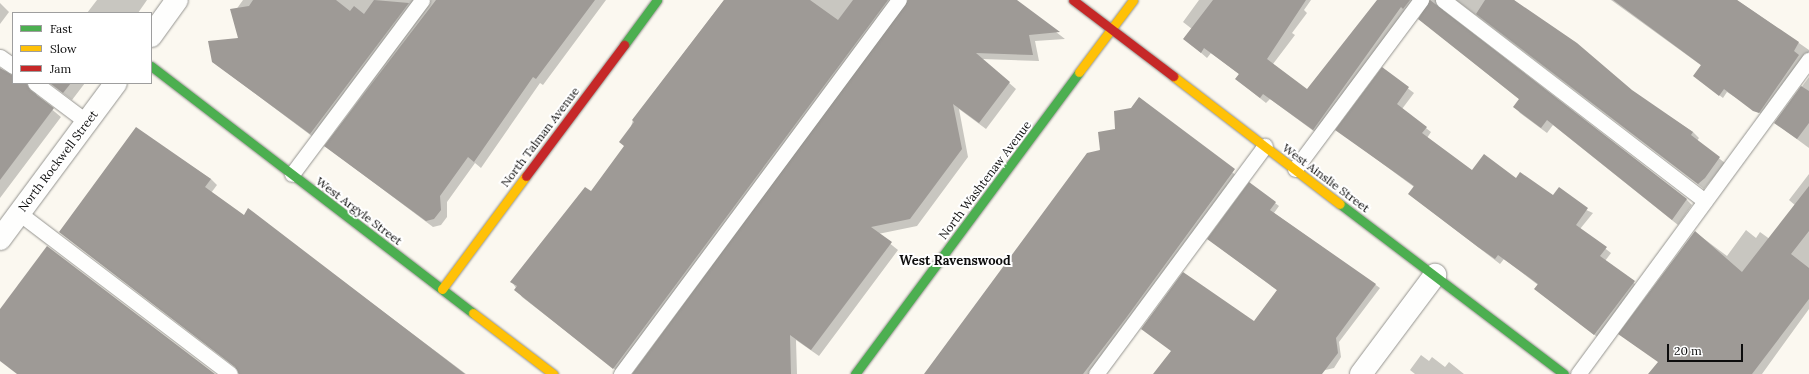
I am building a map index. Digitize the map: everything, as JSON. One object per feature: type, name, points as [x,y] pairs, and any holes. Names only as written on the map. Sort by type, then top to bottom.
[{"type":"street","points":[[152,35],[178,0]]},
{"type":"street","name":"North Talman Avenue","points":[[442,289],[657,0]]},
{"type":"street","name":"West Ainslie Street","points":[[1073,0],[1564,374]]},
{"type":"street","name":"North Washtenaw Avenue","points":[[856,374],[1133,0]]},
{"type":"street","name":"West Argyle Street","points":[[152,67],[553,374]]},
{"type":"street","name":"North Rockwell Street","points":[[0,239],[115,84]]},
{"type":"street","points":[[1361,374],[1435,275]]},
{"type":"lane","points":[[292,174],[422,0]]},
{"type":"lane","points":[[622,374],[899,0]]},
{"type":"lane","points":[[1295,169],[1421,0]]},
{"type":"lane","points":[[1443,0],[1704,201]]},
{"type":"lane","points":[[0,57],[12,65]]},
{"type":"lane","points":[[1578,374],[1809,60]]},
{"type":"lane","points":[[36,84],[87,122]]},
{"type":"lane","points":[[1096,374],[1265,146]]},
{"type":"lane","points":[[19,213],[230,374]]},
{"type":"building","points":[[253,0],[336,0],[350,11],[354,6],[364,14],[374,0],[409,3],[310,134],[212,62],[208,41],[238,38],[230,9],[249,6]]},
{"type":"building","points":[[436,0],[595,0],[536,79],[533,77],[474,162],[468,157],[440,196],[441,210],[434,219],[426,221],[324,146]]},
{"type":"building","points":[[724,0],[810,0],[838,20],[853,0],[888,0],[613,369],[514,290],[517,286],[510,282],[585,187],[591,191],[624,146],[619,142],[634,122],[632,120]]},
{"type":"building","points":[[908,0],[1017,0],[1060,32],[1029,35],[1033,55],[976,53],[1010,82],[979,123],[953,104],[962,149],[910,219],[871,227],[892,242],[811,350],[790,335],[791,374],[632,374]]},
{"type":"building","points":[[1213,0],[1306,0],[1267,59],[1307,89],[1377,0],[1410,0],[1403,9],[1401,7],[1313,130],[1263,94],[1260,98],[1235,79],[1239,74],[1204,48],[1201,53],[1183,39]]},
{"type":"building","points":[[1430,0],[1687,199],[1672,220],[1547,120],[1541,128],[1513,107],[1519,99],[1418,19]]},
{"type":"building","points":[[1485,0],[1514,0],[1577,43],[1632,90],[1693,132],[1691,135],[1720,157],[1705,178],[1698,184],[1476,14]]},
{"type":"building","points":[[1613,0],[1737,0],[1799,42],[1794,51],[1799,55],[1759,113],[1753,111],[1724,89],[1719,96],[1693,76],[1701,65]]},
{"type":"building","points":[[1382,67],[1409,87],[1397,104],[1427,127],[1422,133],[1472,170],[1484,154],[1516,178],[1520,172],[1553,195],[1559,187],[1588,208],[1576,225],[1607,247],[1600,256],[1635,281],[1594,335],[1534,289],[1538,284],[1498,255],[1495,259],[1408,194],[1414,186],[1335,130]]},
{"type":"building","points":[[0,68],[12,75],[12,84],[27,84],[30,90],[54,108],[0,180]]},
{"type":"building","points":[[51,84],[70,84],[63,93]]},
{"type":"building","points":[[1801,86],[1809,91],[1809,123],[1797,139],[1774,123]]},
{"type":"building","points":[[1139,97],[1235,169],[1083,374],[924,374],[1087,153],[1100,150],[1098,132],[1115,129],[1114,111],[1131,108]]},
{"type":"building","points":[[136,127],[211,179],[205,187],[244,215],[248,208],[465,374],[239,374],[235,367],[59,232]]},
{"type":"building","points":[[1249,182],[1276,202],[1270,210],[1376,284],[1336,338],[1338,353],[1322,374],[1153,374],[1171,351],[1141,329],[1183,272],[1254,321],[1277,290],[1207,239]]},
{"type":"building","points":[[1809,186],[1809,231],[1791,254],[1809,268],[1809,299],[1752,374],[1648,374],[1658,362],[1618,334],[1695,231],[1742,272]]},
{"type":"building","points":[[47,246],[215,374],[17,374],[0,361],[0,309]]},
{"type":"traffic: fast","points":[[624,45],[657,0]]},
{"type":"traffic: fast","points":[[152,67],[473,313]]},
{"type":"traffic: fast","points":[[855,374],[1079,72]]},
{"type":"traffic: fast","points":[[1340,204],[1564,374]]},
{"type":"traffic: slow","points":[[1079,72],[1133,0]]},
{"type":"traffic: slow","points":[[1173,76],[1340,204]]},
{"type":"traffic: slow","points":[[442,289],[526,176]]},
{"type":"traffic: slow","points":[[473,313],[553,374]]},
{"type":"traffic: jam","points":[[1073,0],[1173,76]]},
{"type":"traffic: jam","points":[[526,176],[624,45]]},
{"type":"district","name":"West Ravenswood","points":[[955,261]]}]
